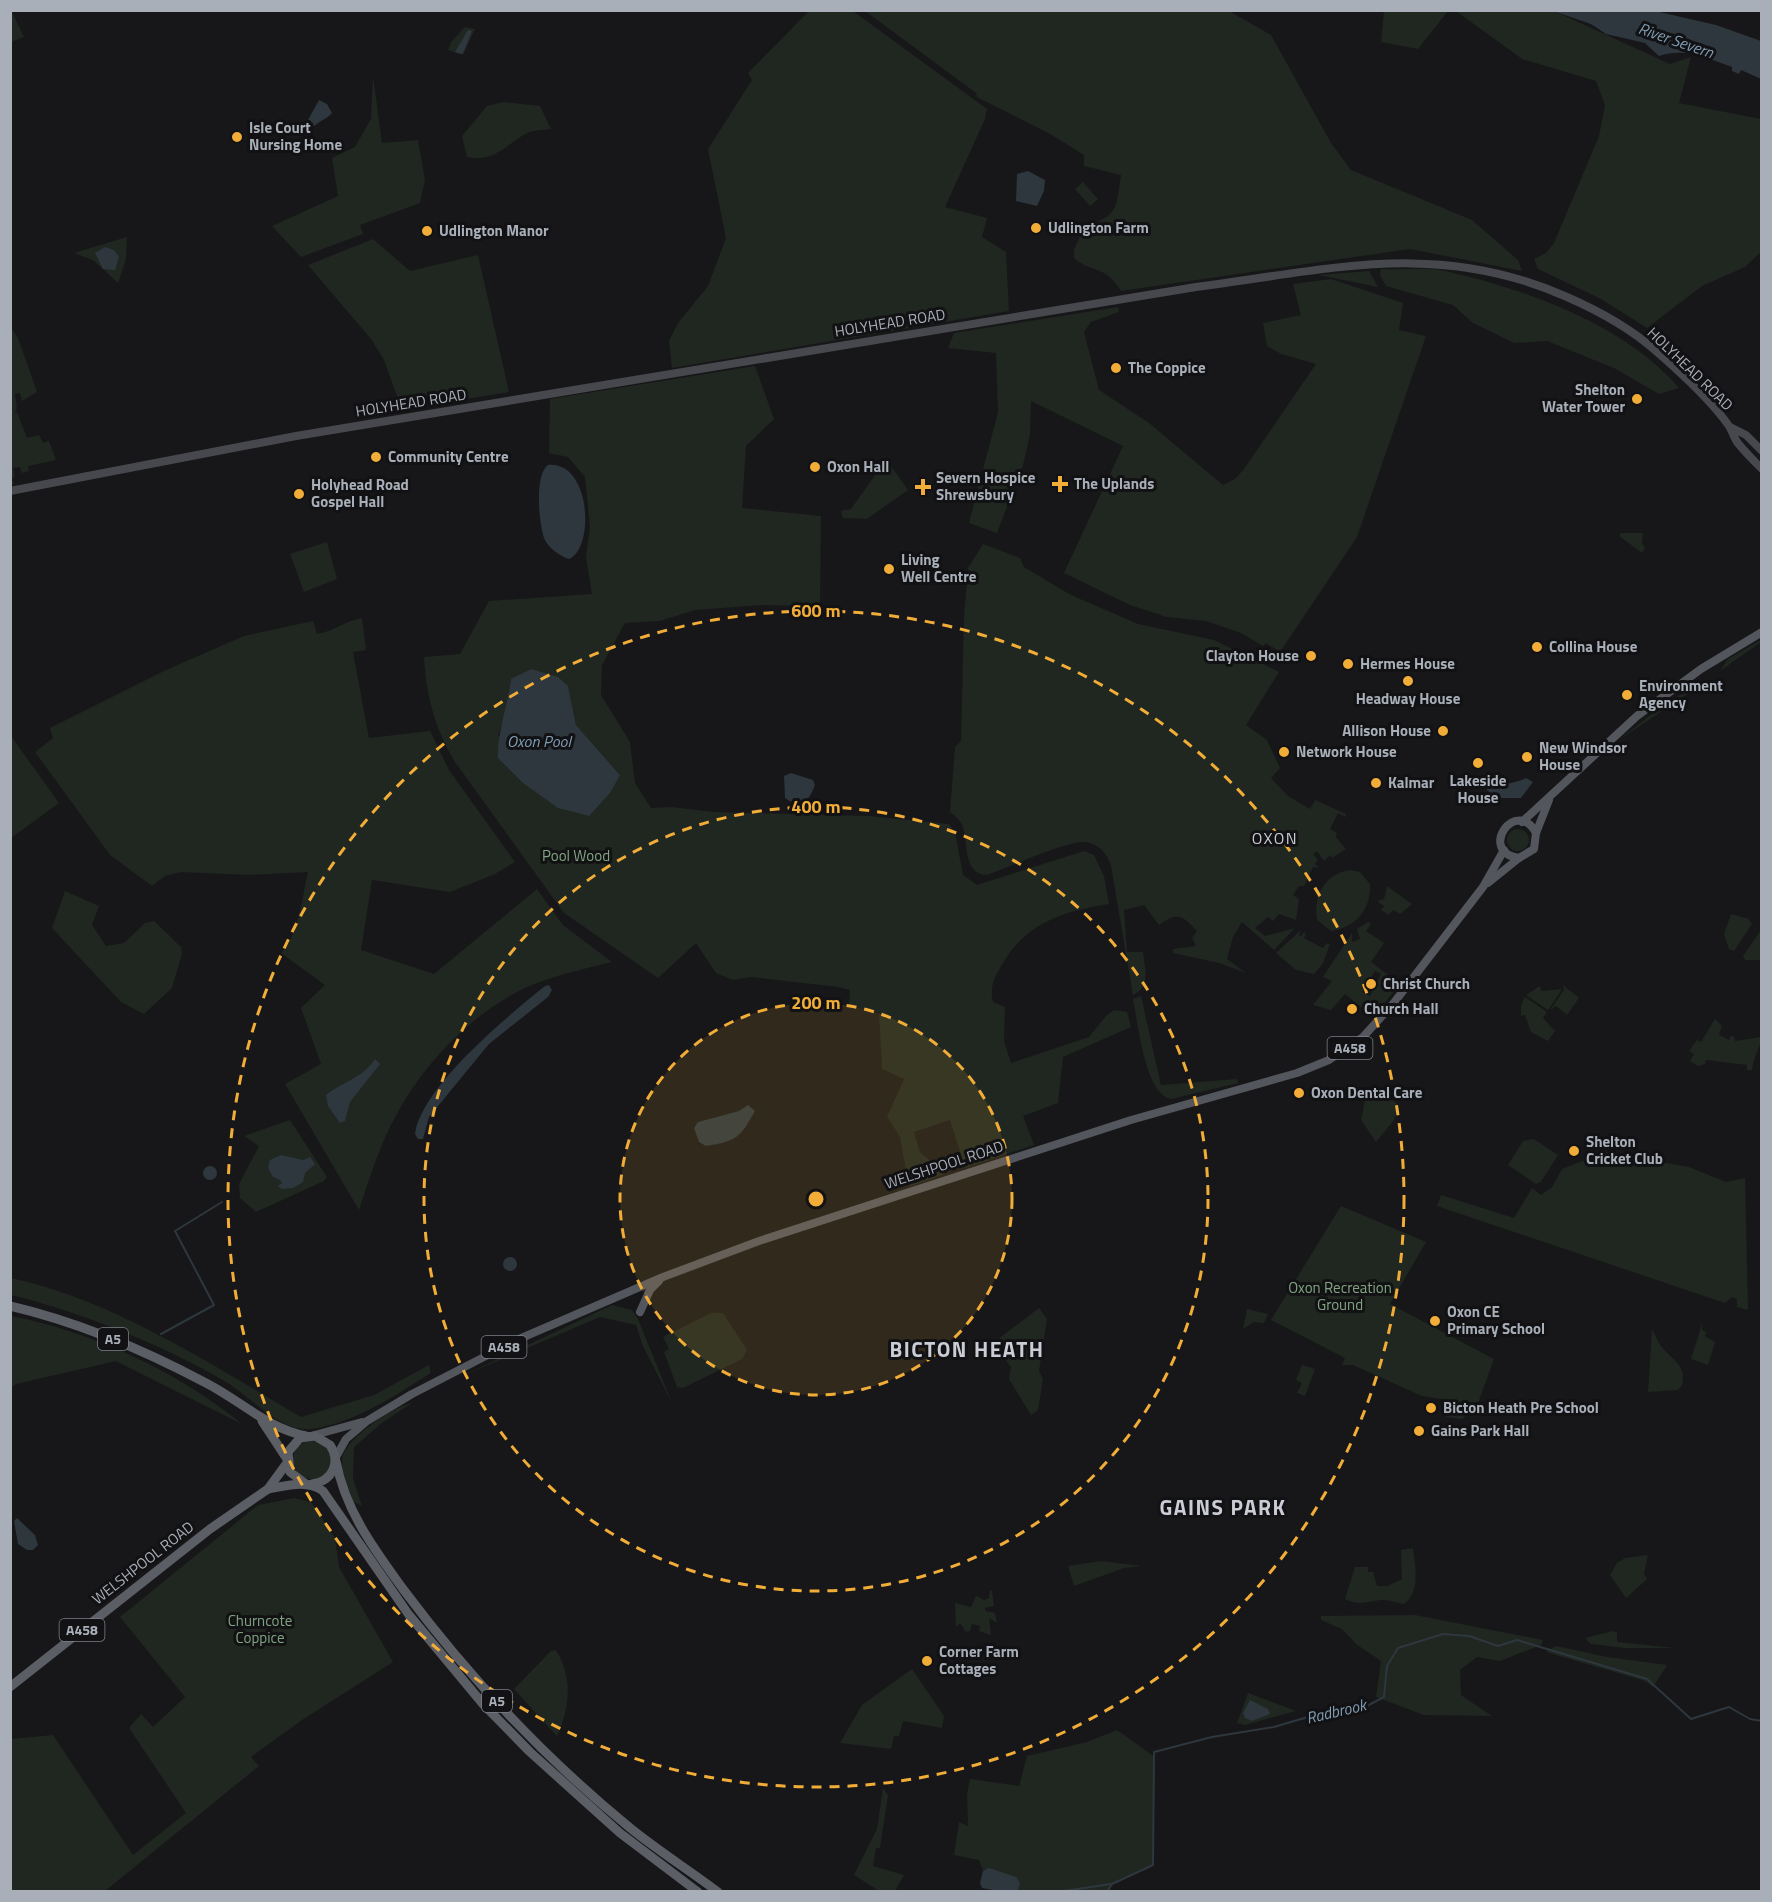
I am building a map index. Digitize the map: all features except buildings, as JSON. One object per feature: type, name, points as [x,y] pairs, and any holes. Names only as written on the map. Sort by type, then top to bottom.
[{"type":"highway","name":"A5","points":[[10,1306],[86,1328],[147,1352],[220,1391],[260,1419],[308,1436]]},
{"type":"highway","name":"A5","points":[[260,1419],[287,1461]]},
{"type":"highway","points":[[308,1436],[327,1442],[336,1459],[333,1471],[327,1479],[309,1484],[293,1476],[287,1461],[291,1447],[308,1436]]},
{"type":"highway","name":"A5","points":[[336,1459],[343,1491],[360,1526],[418,1608],[462,1662],[495,1699],[582,1785],[630,1828],[718,1892]]},
{"type":"highway","name":"WELSHPOOL ROAD","points":[[10,1687],[210,1529],[268,1489],[287,1461]]},
{"type":"highway","name":"A5","points":[[309,1484],[330,1501],[370,1563],[409,1616],[491,1712],[530,1752],[620,1833],[698,1892]]},
{"type":"highway","name":"WELSHPOOL ROAD","points":[[268,1489],[309,1484]]},
{"type":"main road","name":"HOLYHEAD ROAD","points":[[10,490],[156,460],[401,418],[1196,287],[1374,263],[1428,262],[1483,269],[1531,280],[1593,309],[1655,350],[1729,426],[1737,441],[1761,469]]},
{"type":"main road","name":"HOLYHEAD ROAD","points":[[1729,426],[1746,435],[1761,451]]},
{"type":"main road","name":"WELSHPOOL ROAD","points":[[336,1459],[346,1438],[367,1421],[519,1339],[663,1276],[759,1241],[1131,1120],[1297,1073],[1329,1060],[1356,1043],[1371,1030],[1483,887],[1504,850],[1500,842],[1504,829],[1512,822],[1522,822],[1637,716],[1685,680],[1761,632]]},
{"type":"main road","name":"WELSHPOOL ROAD","points":[[1483,887],[1534,849],[1536,833],[1550,797]]},
{"type":"main road","points":[[1522,822],[1528,824],[1536,833]]},
{"type":"main road","points":[[1504,850],[1519,858]]},
{"type":"main road","points":[[640,1312],[650,1290],[663,1276]]},
{"type":"main road","name":"WELSHPOOL ROAD","points":[[308,1436],[367,1421]]},
{"type":"green space","points":[[810,10],[853,11],[987,109],[985,119],[945,207],[987,218],[982,237],[1006,252],[1009,311],[672,368],[669,341],[678,323],[708,286],[726,238],[708,149],[752,80],[748,73]]},
{"type":"green space","points":[[1384,10],[1448,11],[1418,49],[1381,42]]},
{"type":"green space","points":[[10,11],[24,37],[11,42]]},
{"type":"green space","points":[[865,11],[1229,11],[1271,35],[1331,143],[1351,170],[1472,220],[1518,260],[1522,271],[1410,249],[1121,291],[1115,282],[1104,273],[1074,258],[1074,250],[1084,227],[1104,219],[1114,209],[1121,175],[1084,166],[1084,155],[1050,134],[977,97],[976,93]]},
{"type":"green space","points":[[1456,11],[1554,11],[1670,64],[1691,57],[1679,103],[1761,119],[1761,252],[1745,267],[1702,286],[1647,328],[1601,299],[1538,269],[1534,259],[1546,253],[1554,243],[1599,136],[1605,105],[1596,81],[1522,59]]},
{"type":"green space","points":[[465,27],[475,29],[463,55],[448,50],[451,42]]},
{"type":"green space","points":[[373,76],[382,143],[418,140],[425,180],[420,203],[360,225],[363,234],[301,257],[272,226],[338,196],[332,158],[355,147],[371,119]]},
{"type":"green space","points":[[503,102],[540,106],[551,129],[527,133],[492,155],[467,157],[462,136],[487,106]]},
{"type":"green space","points":[[1083,182],[1098,199],[1090,206],[1075,189]]},
{"type":"green space","points":[[127,237],[126,259],[118,283],[93,260],[74,253]]},
{"type":"green space","points":[[373,239],[410,271],[478,255],[509,392],[406,409],[401,407],[384,360],[371,339],[308,265]]},
{"type":"green space","points":[[1381,269],[1445,271],[1540,299],[1571,312],[1630,345],[1656,365],[1679,388],[1659,394],[1614,368],[1547,341],[1514,343],[1473,323],[1453,305],[1386,286],[1380,275]]},
{"type":"green space","points":[[1369,271],[1378,287],[1319,275]]},
{"type":"green space","points":[[1331,279],[1403,303],[1399,330],[1426,336],[1357,537],[1280,652],[1266,643],[1263,646],[1241,633],[1206,621],[1167,617],[1130,605],[1064,573],[1123,446],[1031,401],[1030,435],[1023,465],[997,533],[969,523],[998,412],[996,353],[948,348],[954,333],[1118,307],[1119,312],[1091,322],[1084,332],[1099,390],[1149,423],[1223,485],[1235,479],[1244,469],[1316,364],[1281,354],[1267,346],[1263,323],[1301,315],[1293,284]]},
{"type":"green space","points":[[10,326],[18,338],[37,392],[22,401],[20,393],[15,394],[17,407],[15,413],[17,412],[27,438],[39,435],[43,443],[49,441],[56,460],[28,466],[29,471],[22,473],[20,467],[13,468],[15,477],[12,478],[14,484],[11,485]]},
{"type":"green space","name":"Pool Wood","points":[[755,366],[774,419],[746,446],[742,508],[821,516],[820,606],[762,605],[695,610],[660,621],[625,623],[602,665],[601,695],[630,742],[635,783],[651,808],[869,816],[949,824],[955,832],[963,875],[977,885],[1084,851],[1094,855],[1104,876],[1109,904],[1077,910],[1035,928],[1013,949],[992,986],[993,1002],[1005,1007],[1004,1041],[1011,1063],[1089,1037],[1114,1010],[1127,1012],[1131,1027],[1063,1057],[1058,1103],[1023,1116],[1034,1145],[965,1168],[950,1120],[914,1132],[920,1152],[945,1174],[909,1187],[900,1137],[887,1117],[904,1079],[882,1069],[879,1013],[849,1005],[850,990],[838,987],[752,977],[733,980],[716,973],[696,943],[658,978],[564,913],[455,762],[442,737],[433,711],[424,657],[460,654],[489,601],[592,594],[586,558],[590,526],[585,477],[568,457],[549,453],[550,399]],"holes":[[[511,679],[568,686],[576,725],[620,775],[498,736],[508,704]]]},
{"type":"green space","points":[[883,464],[891,466],[908,490],[867,519],[843,518],[841,511],[851,509]]},
{"type":"green space","points":[[1621,533],[1643,533],[1642,544],[1645,547],[1642,553],[1619,536]]},
{"type":"green space","points":[[327,542],[337,579],[304,592],[290,554]]},
{"type":"green space","points":[[983,544],[1020,558],[1024,567],[1071,595],[1138,624],[1214,640],[1279,672],[1246,725],[1267,740],[1280,768],[1271,778],[1288,796],[1310,809],[1315,800],[1346,814],[1345,817],[1338,813],[1330,829],[1337,833],[1336,837],[1346,849],[1332,858],[1330,855],[1324,861],[1317,851],[1313,854],[1318,860],[1315,864],[1319,868],[1313,867],[1304,886],[1299,886],[1293,895],[1299,899],[1296,920],[1279,914],[1273,921],[1268,917],[1255,928],[1265,936],[1295,928],[1274,950],[1242,922],[1233,937],[1227,959],[1246,973],[1219,963],[1173,953],[1173,949],[1196,946],[1192,938],[1197,931],[1179,917],[1170,918],[1159,925],[1144,905],[1124,910],[1127,952],[1143,952],[1145,965],[1145,982],[1139,992],[1133,995],[1111,866],[1105,853],[1094,845],[1085,842],[1065,845],[987,875],[979,873],[970,864],[963,827],[950,812],[955,747],[961,741],[964,617],[968,568]]},
{"type":"green space","points":[[362,618],[366,650],[353,652],[369,738],[430,731],[449,770],[515,862],[495,874],[450,892],[372,880],[361,950],[434,974],[537,889],[563,925],[612,962],[555,977],[516,993],[495,1005],[457,1036],[424,1073],[398,1112],[371,1173],[359,1210],[285,1084],[321,1064],[301,1008],[325,985],[281,953],[296,926],[308,872],[248,875],[181,872],[165,876],[152,886],[110,855],[35,752],[53,738],[50,728],[166,670],[244,636],[313,621],[317,634]]},
{"type":"green space","points":[[1761,640],[1761,642],[1720,671],[1728,659]]},
{"type":"green space","points":[[1699,686],[1619,740],[1668,701]]},
{"type":"green space","points":[[11,736],[59,803],[10,838]]},
{"type":"green space","points":[[1518,829],[1526,832],[1529,840],[1526,848],[1518,851],[1510,848],[1507,840],[1510,832]]},
{"type":"green space","points":[[1350,870],[1360,872],[1370,884],[1368,902],[1355,921],[1348,926],[1331,931],[1317,920],[1319,894],[1334,876]]},
{"type":"green space","points":[[1387,886],[1412,904],[1400,914],[1393,910],[1389,915],[1381,910],[1384,906],[1377,901],[1384,899]]},
{"type":"green space","points":[[65,891],[99,906],[92,925],[106,946],[124,943],[145,923],[154,921],[181,947],[182,954],[172,988],[144,1014],[121,1002],[52,928]]},
{"type":"green space","points":[[1731,914],[1749,919],[1752,924],[1734,951],[1729,949],[1724,934]]},
{"type":"green space","points":[[1368,922],[1371,924],[1366,931],[1384,943],[1371,962],[1400,984],[1373,1017],[1345,994],[1331,1010],[1313,1005],[1332,981],[1323,977],[1352,933],[1352,942],[1360,939],[1357,929]],"holes":[[[1375,971],[1381,974],[1370,996],[1362,992]]]},
{"type":"green space","points":[[1301,930],[1299,935],[1301,936],[1304,932],[1306,934],[1304,938],[1323,948],[1327,943],[1330,944],[1323,963],[1314,974],[1296,970],[1276,953]]},
{"type":"green space","points":[[1761,930],[1761,960],[1745,960],[1743,956]]},
{"type":"green space","points":[[1563,985],[1579,998],[1567,1015],[1556,1006],[1550,1010],[1564,990]]},
{"type":"green space","points":[[1540,986],[1541,991],[1562,989],[1548,1010],[1526,995]]},
{"type":"green space","points":[[1141,996],[1161,1085],[1237,1079],[1238,1083],[1171,1099],[1162,1095],[1149,1072],[1140,1040],[1133,999]]},
{"type":"green space","points":[[1525,997],[1547,1012],[1543,1018],[1555,1031],[1548,1041],[1531,1032],[1525,1015],[1521,1016],[1521,1005]]},
{"type":"green space","points":[[1715,1019],[1722,1026],[1719,1035],[1729,1040],[1731,1036],[1734,1036],[1735,1041],[1761,1037],[1752,1070],[1747,1070],[1747,1065],[1706,1060],[1705,1064],[1698,1066],[1690,1061],[1694,1054],[1689,1051],[1697,1040],[1701,1042]]},
{"type":"green space","points":[[1366,1096],[1388,1098],[1398,1106],[1394,1120],[1376,1142],[1361,1120]]},
{"type":"green space","points":[[290,1120],[327,1177],[324,1181],[256,1212],[240,1198],[239,1184],[259,1146],[244,1136]]},
{"type":"green space","points":[[1534,1139],[1558,1155],[1541,1182],[1536,1184],[1508,1165],[1523,1141]]},
{"type":"green space","points":[[1606,1152],[1689,1167],[1726,1182],[1745,1178],[1748,1310],[1737,1307],[1737,1299],[1732,1297],[1725,1303],[1437,1206],[1441,1195],[1514,1218],[1532,1188],[1541,1195],[1552,1187],[1562,1169]]},
{"type":"green space","name":"Oxon Recreation Ground","points":[[1341,1206],[1426,1242],[1390,1304],[1494,1359],[1477,1406],[1462,1419],[1446,1417],[1448,1400],[1422,1396],[1353,1365],[1342,1365],[1345,1358],[1271,1320]]},
{"type":"green space","points":[[11,1278],[49,1288],[124,1317],[197,1356],[301,1417],[374,1395],[429,1365],[431,1373],[389,1399],[344,1421],[329,1426],[300,1429],[278,1420],[236,1388],[176,1355],[93,1320],[11,1295]]},
{"type":"green space","points":[[612,1305],[632,1310],[638,1319],[672,1403],[643,1346],[636,1325],[600,1317],[462,1376]]},
{"type":"green space","points":[[1039,1308],[1047,1319],[1039,1371],[1043,1379],[1038,1410],[1031,1415],[1009,1379],[1011,1367],[993,1343]]},
{"type":"green space","points":[[1247,1309],[1268,1314],[1264,1323],[1254,1322],[1243,1329]]},
{"type":"green space","points":[[711,1313],[723,1313],[747,1350],[742,1359],[683,1388],[677,1387],[664,1352],[669,1349],[663,1337]]},
{"type":"green space","points":[[11,1316],[73,1332],[133,1356],[190,1387],[242,1424],[116,1361],[16,1384],[11,1388]]},
{"type":"green space","points":[[1702,1324],[1702,1330],[1706,1332],[1705,1336],[1715,1342],[1708,1365],[1691,1359]]},
{"type":"green space","points":[[1652,1329],[1658,1342],[1678,1363],[1682,1372],[1682,1385],[1678,1390],[1648,1392]]},
{"type":"green space","points":[[1302,1365],[1315,1369],[1305,1396],[1297,1393],[1302,1383],[1296,1380]]},
{"type":"green space","points":[[412,1403],[383,1422],[354,1447],[353,1479],[362,1506],[354,1502],[343,1471],[344,1453],[359,1434],[393,1411]]},
{"type":"green space","points":[[312,1441],[319,1442],[325,1447],[330,1453],[330,1467],[325,1473],[319,1478],[312,1479],[305,1478],[299,1473],[294,1467],[293,1460],[294,1453],[299,1447],[305,1442]]},
{"type":"green space","name":"Churncote Coppice","points":[[294,1498],[311,1502],[335,1538],[339,1567],[393,1662],[302,1720],[251,1757],[259,1766],[105,1891],[11,1891],[11,1739],[53,1735],[133,1855],[186,1813],[129,1728],[141,1714],[153,1727],[185,1697],[120,1617],[258,1505]]},
{"type":"green space","points":[[1413,1548],[1416,1570],[1415,1586],[1413,1593],[1404,1604],[1384,1600],[1355,1603],[1345,1599],[1355,1567],[1368,1567],[1368,1572],[1373,1572],[1377,1586],[1387,1586],[1402,1579],[1401,1550]]},
{"type":"green space","points":[[1648,1555],[1644,1574],[1647,1579],[1626,1598],[1610,1575],[1617,1563],[1625,1558]]},
{"type":"green space","points":[[1101,1561],[1141,1566],[1124,1568],[1074,1586],[1068,1566]]},
{"type":"green space","points":[[990,1590],[994,1606],[985,1608],[985,1611],[995,1613],[997,1623],[989,1618],[991,1635],[979,1631],[980,1626],[972,1624],[970,1631],[966,1632],[960,1623],[956,1627],[955,1603],[971,1607],[976,1596],[984,1600],[989,1598]]},
{"type":"green space","points":[[1415,1615],[1543,1640],[1541,1645],[1500,1661],[1477,1657],[1460,1670],[1461,1695],[1492,1716],[1424,1715],[1376,1697],[1381,1661],[1356,1644],[1342,1629],[1321,1620],[1321,1616]]},
{"type":"green space","points":[[1613,1631],[1617,1633],[1617,1642],[1675,1648],[1625,1648],[1591,1644],[1585,1638]]},
{"type":"green space","points":[[1556,1646],[1607,1657],[1667,1665],[1653,1687],[1645,1681],[1546,1652]]},
{"type":"green space","points":[[556,1650],[565,1671],[568,1693],[565,1714],[557,1736],[514,1689],[551,1651]]},
{"type":"green space","points":[[912,1669],[944,1716],[942,1728],[903,1721],[899,1736],[894,1736],[891,1749],[840,1743],[862,1705]]},
{"type":"green space","points":[[1248,1693],[1296,1711],[1245,1725],[1237,1723]]},
{"type":"green space","points":[[1117,1730],[1155,1757],[1153,1865],[1112,1884],[1107,1891],[1017,1891],[989,1868],[983,1871],[979,1860],[954,1855],[959,1822],[968,1826],[967,1794],[970,1779],[1019,1786],[1027,1756],[1087,1742]]},
{"type":"green space","points":[[883,1788],[888,1795],[880,1848],[876,1848],[873,1866],[904,1875],[895,1891],[879,1891],[854,1875],[877,1829]]},
{"type":"water","name":"River Severn","points":[[1553,11],[1655,11],[1716,25],[1761,41],[1761,79],[1741,70],[1739,74],[1732,71],[1732,67],[1696,55],[1678,53],[1659,56],[1645,43],[1606,34],[1591,24]]},
{"type":"water","points":[[468,30],[472,31],[464,51],[462,54],[455,52]]},
{"type":"water","points":[[319,100],[327,104],[332,113],[311,126],[308,120]]},
{"type":"water","points":[[1028,171],[1045,180],[1044,191],[1037,206],[1016,201],[1017,174]]},
{"type":"water","points":[[105,247],[114,250],[119,257],[115,270],[103,269],[95,253]]},
{"type":"water","points":[[548,465],[562,467],[573,476],[584,506],[583,539],[577,552],[569,559],[551,548],[542,531],[539,489],[544,470]]},
{"type":"water","name":"Oxon Pool","points":[[531,669],[558,677],[568,686],[576,725],[620,775],[610,793],[589,816],[558,808],[523,783],[498,758],[499,738],[511,679]]},
{"type":"water","points":[[791,773],[813,780],[815,785],[813,791],[803,802],[795,803],[785,798],[784,776]]},
{"type":"water","points":[[1526,778],[1533,782],[1521,798],[1496,798],[1486,789],[1495,785]]},
{"type":"water","points":[[549,985],[552,990],[548,997],[489,1044],[429,1117],[423,1139],[418,1139],[415,1134],[421,1115],[449,1074],[510,1015]]},
{"type":"water","points":[[375,1059],[380,1064],[350,1102],[345,1121],[340,1123],[328,1106],[326,1095],[365,1071]]},
{"type":"water","points":[[748,1105],[755,1111],[736,1137],[706,1146],[699,1142],[694,1128],[698,1122],[739,1111]]},
{"type":"water","points":[[281,1155],[303,1160],[310,1157],[315,1164],[305,1173],[303,1182],[293,1188],[282,1189],[278,1186],[282,1183],[280,1180],[273,1177],[268,1168],[270,1160]]},
{"type":"water","points":[[207,1166],[213,1166],[217,1173],[213,1180],[207,1180],[203,1176],[203,1170]]},
{"type":"water","points":[[507,1257],[513,1257],[517,1264],[513,1271],[507,1271],[503,1267],[503,1261]]},
{"type":"water","points":[[17,1518],[35,1535],[38,1545],[33,1550],[27,1550],[18,1544],[14,1521]]},
{"type":"water","points":[[1250,1700],[1268,1709],[1270,1714],[1252,1721],[1245,1718],[1243,1713]]},
{"type":"water","points":[[989,1868],[1016,1877],[1020,1883],[1018,1890],[998,1891],[982,1888],[980,1883],[983,1871]]},
{"type":"waterway","points":[[161,1334],[214,1305],[175,1231],[222,1202]]},
{"type":"waterway","name":"Radbrook","points":[[1107,1892],[1112,1884],[1153,1865],[1154,1752],[1212,1737],[1274,1727],[1335,1709],[1363,1708],[1384,1697],[1387,1666],[1398,1648],[1443,1634],[1469,1636],[1498,1646],[1517,1640],[1647,1679],[1691,1719],[1729,1707],[1750,1719],[1762,1721]]},
{"type":"waterway","points":[[1057,1892],[1111,1884]]},
{"type":"place","name":"Isle Court Nursing Home","points":[[237,137]]},
{"type":"place","name":"Udlington Farm","points":[[1036,228]]},
{"type":"place","name":"Udlington Manor","points":[[427,231]]},
{"type":"place","name":"The Coppice","points":[[1116,368]]},
{"type":"place","name":"Shelton Water Tower","points":[[1637,399]]},
{"type":"place","name":"Community Centre","points":[[376,457]]},
{"type":"place","name":"Oxon Hall","points":[[815,467]]},
{"type":"place","name":"The Uplands","points":[[1060,484]]},
{"type":"place","name":"Severn Hospice Shrewsbury","points":[[923,487]]},
{"type":"place","name":"Holyhead Road Gospel Hall","points":[[299,494]]},
{"type":"place","name":"Living Well Centre","points":[[889,569]]},
{"type":"place","name":"Collina House","points":[[1537,647]]},
{"type":"place","name":"Clayton House","points":[[1311,656]]},
{"type":"place","name":"Hermes House","points":[[1348,664]]},
{"type":"place","name":"Headway House","points":[[1408,681]]},
{"type":"place","name":"Environment Agency","points":[[1627,695]]},
{"type":"place","name":"Allison House","points":[[1443,731]]},
{"type":"place","name":"Network House","points":[[1284,752]]},
{"type":"place","name":"New Windsor House","points":[[1527,757]]},
{"type":"place","name":"Lakeside House","points":[[1478,763]]},
{"type":"place","name":"Kalmar","points":[[1376,783]]},
{"type":"place","name":"Christ Church","points":[[1371,984]]},
{"type":"place","name":"Church Hall","points":[[1352,1009]]},
{"type":"place","name":"Oxon Dental Care","points":[[1299,1093]]},
{"type":"place","name":"Shelton Cricket Club","points":[[1574,1151]]},
{"type":"place","name":"Oxon CE Primary School","points":[[1435,1321]]},
{"type":"place","name":"Bicton Heath Pre School","points":[[1431,1408]]},
{"type":"place","name":"Gains Park Hall","points":[[1419,1431]]},
{"type":"place","name":"Corner Farm Cottages","points":[[927,1661]]},
{"type":"district","name":"OXON","points":[[1275,838]]},
{"type":"district","name":"BICTON HEATH","points":[[967,1350]]},
{"type":"district","name":"GAINS PARK","points":[[1223,1508]]}]
